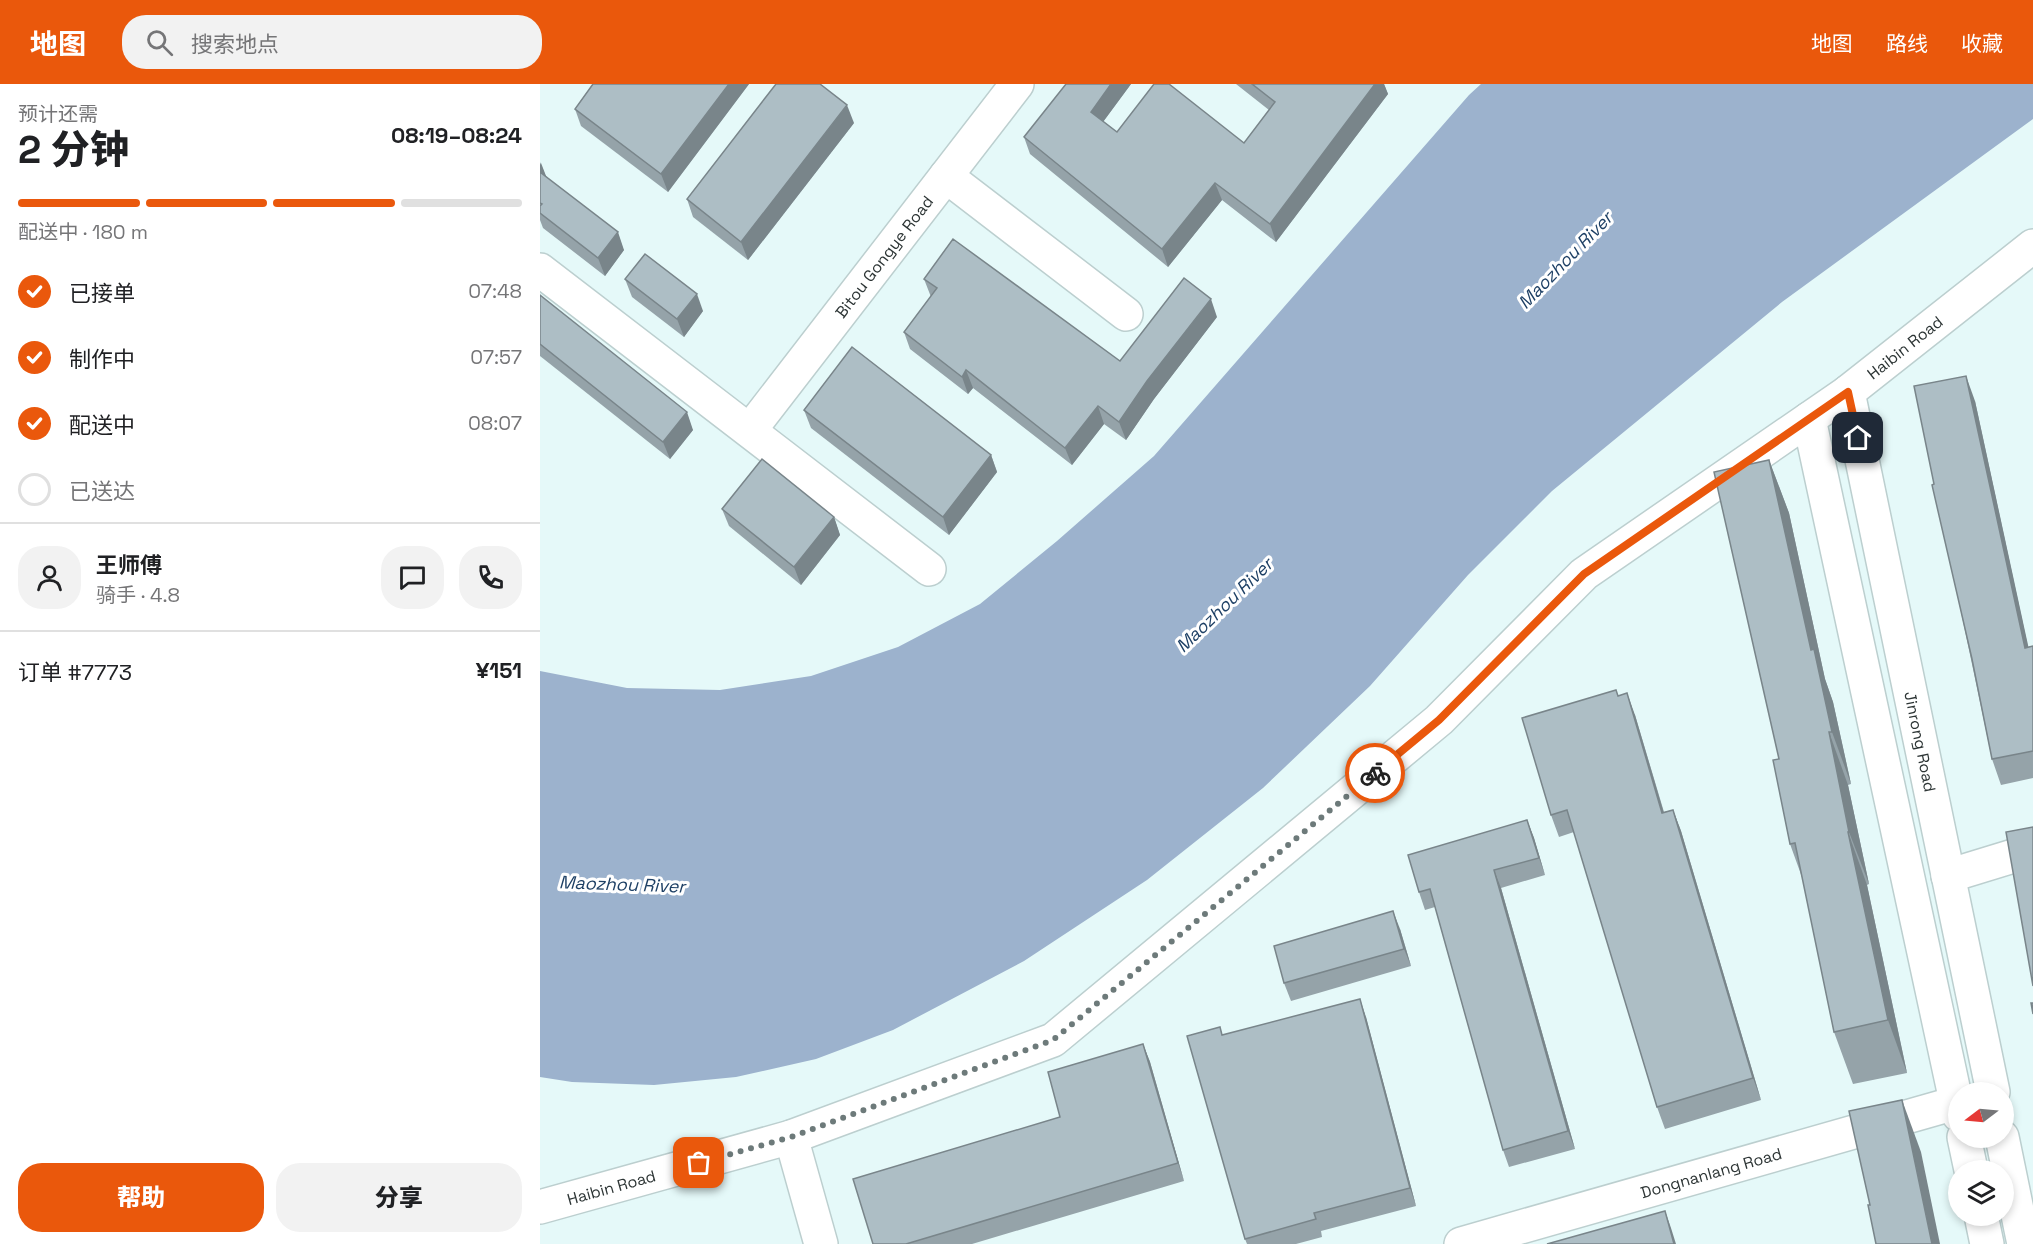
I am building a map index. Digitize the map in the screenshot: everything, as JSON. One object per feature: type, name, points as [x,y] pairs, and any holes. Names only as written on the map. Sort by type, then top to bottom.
[{"type":"street","name":"Bitou Gongye Road","points":[[750,430],[1017,84]]},
{"type":"street","points":[[946,176],[1126,314]]},
{"type":"street","name":"Haibin Road","points":[[540,1207],[791,1137],[1053,1040],[1439,720],[1584,574],[1848,392],[2033,246]]},
{"type":"street","points":[[540,270],[929,569]]},
{"type":"street","name":"Jinrong Road","points":[[1848,392],[1991,1082]]},
{"type":"street","points":[[1809,419],[1953,1082]]},
{"type":"street","points":[[1948,876],[2033,850]]},
{"type":"street","name":"Dongnanlang Road","points":[[1461,1244],[1948,1110]]},
{"type":"street","points":[[791,1137],[821,1244]]},
{"type":"street","points":[[2004,1148],[2024,1244]]},
{"type":"street","points":[[1983,1226],[1987,1244]]},
{"type":"water","name":"Maozhou River","points":[[1481,84],[2033,84],[2033,119],[1782,302],[1552,491],[1468,575],[1370,686],[1263,788],[1147,880],[1024,961],[893,1030],[816,1059],[736,1077],[654,1085],[572,1082],[540,1077],[540,671],[627,688],[720,690],[811,676],[898,647],[980,604],[1057,541],[1154,456]]},
{"type":"building","points":[[593,84],[729,84],[661,174],[575,109]]},
{"type":"building","points":[[776,84],[820,84],[847,105],[741,242],[687,199]]},
{"type":"building","points":[[1066,84],[1111,84],[1091,112],[1117,132],[1154,84],[1169,84],[1244,143],[1275,102],[1252,84],[1375,84],[1270,224],[1215,183],[1162,249],[1024,137]]},
{"type":"building","points":[[540,172],[618,232],[598,258],[540,213],[542,204],[540,203]]},
{"type":"building","points":[[953,239],[1120,361],[1184,278],[1211,299],[1147,381],[1119,422],[1098,406],[1065,448],[966,370],[962,377],[904,332],[937,288],[924,279]]},
{"type":"building","points":[[645,254],[697,294],[677,319],[625,279]]},
{"type":"building","points":[[540,295],[687,412],[663,442],[540,344]]},
{"type":"building","points":[[852,347],[991,455],[943,517],[804,410]]},
{"type":"building","points":[[1966,376],[2025,648],[2033,646],[2033,751],[1992,759],[1972,659],[1932,485],[1934,484],[1914,386]]},
{"type":"building","points":[[762,459],[834,517],[794,567],[722,509]]},
{"type":"building","points":[[1769,460],[1811,650],[1814,649],[1832,732],[1829,732],[1848,832],[1888,1020],[1834,1032],[1795,843],[1790,844],[1773,760],[1779,759],[1714,472]]},
{"type":"building","points":[[1616,690],[1618,696],[1627,693],[1662,813],[1673,810],[1753,1078],[1657,1107],[1567,810],[1551,815],[1522,718]]},
{"type":"building","points":[[1527,820],[1539,858],[1494,870],[1568,1131],[1503,1150],[1430,889],[1419,892],[1408,855]]},
{"type":"building","points":[[2033,827],[2033,986],[2006,832]]},
{"type":"building","points":[[1393,911],[1404,949],[1284,983],[1274,946]]},
{"type":"building","points":[[1360,999],[1410,1188],[1314,1213],[1316,1219],[1245,1239],[1187,1036],[1220,1027],[1222,1035]]},
{"type":"building","points":[[1143,1044],[1178,1163],[906,1244],[873,1244],[853,1179],[1060,1117],[1048,1072]]},
{"type":"building","points":[[1902,1100],[1932,1244],[1876,1244],[1868,1205],[1870,1205],[1849,1111]]},
{"type":"building","points":[[1665,1211],[1674,1244],[1547,1244]]},
{"type":"way so far","points":[[699,1163],[791,1137],[1053,1040],[1375,773]]},
{"type":"route","points":[[1375,773],[1439,720],[1584,574],[1848,392],[1858,438]]}]
